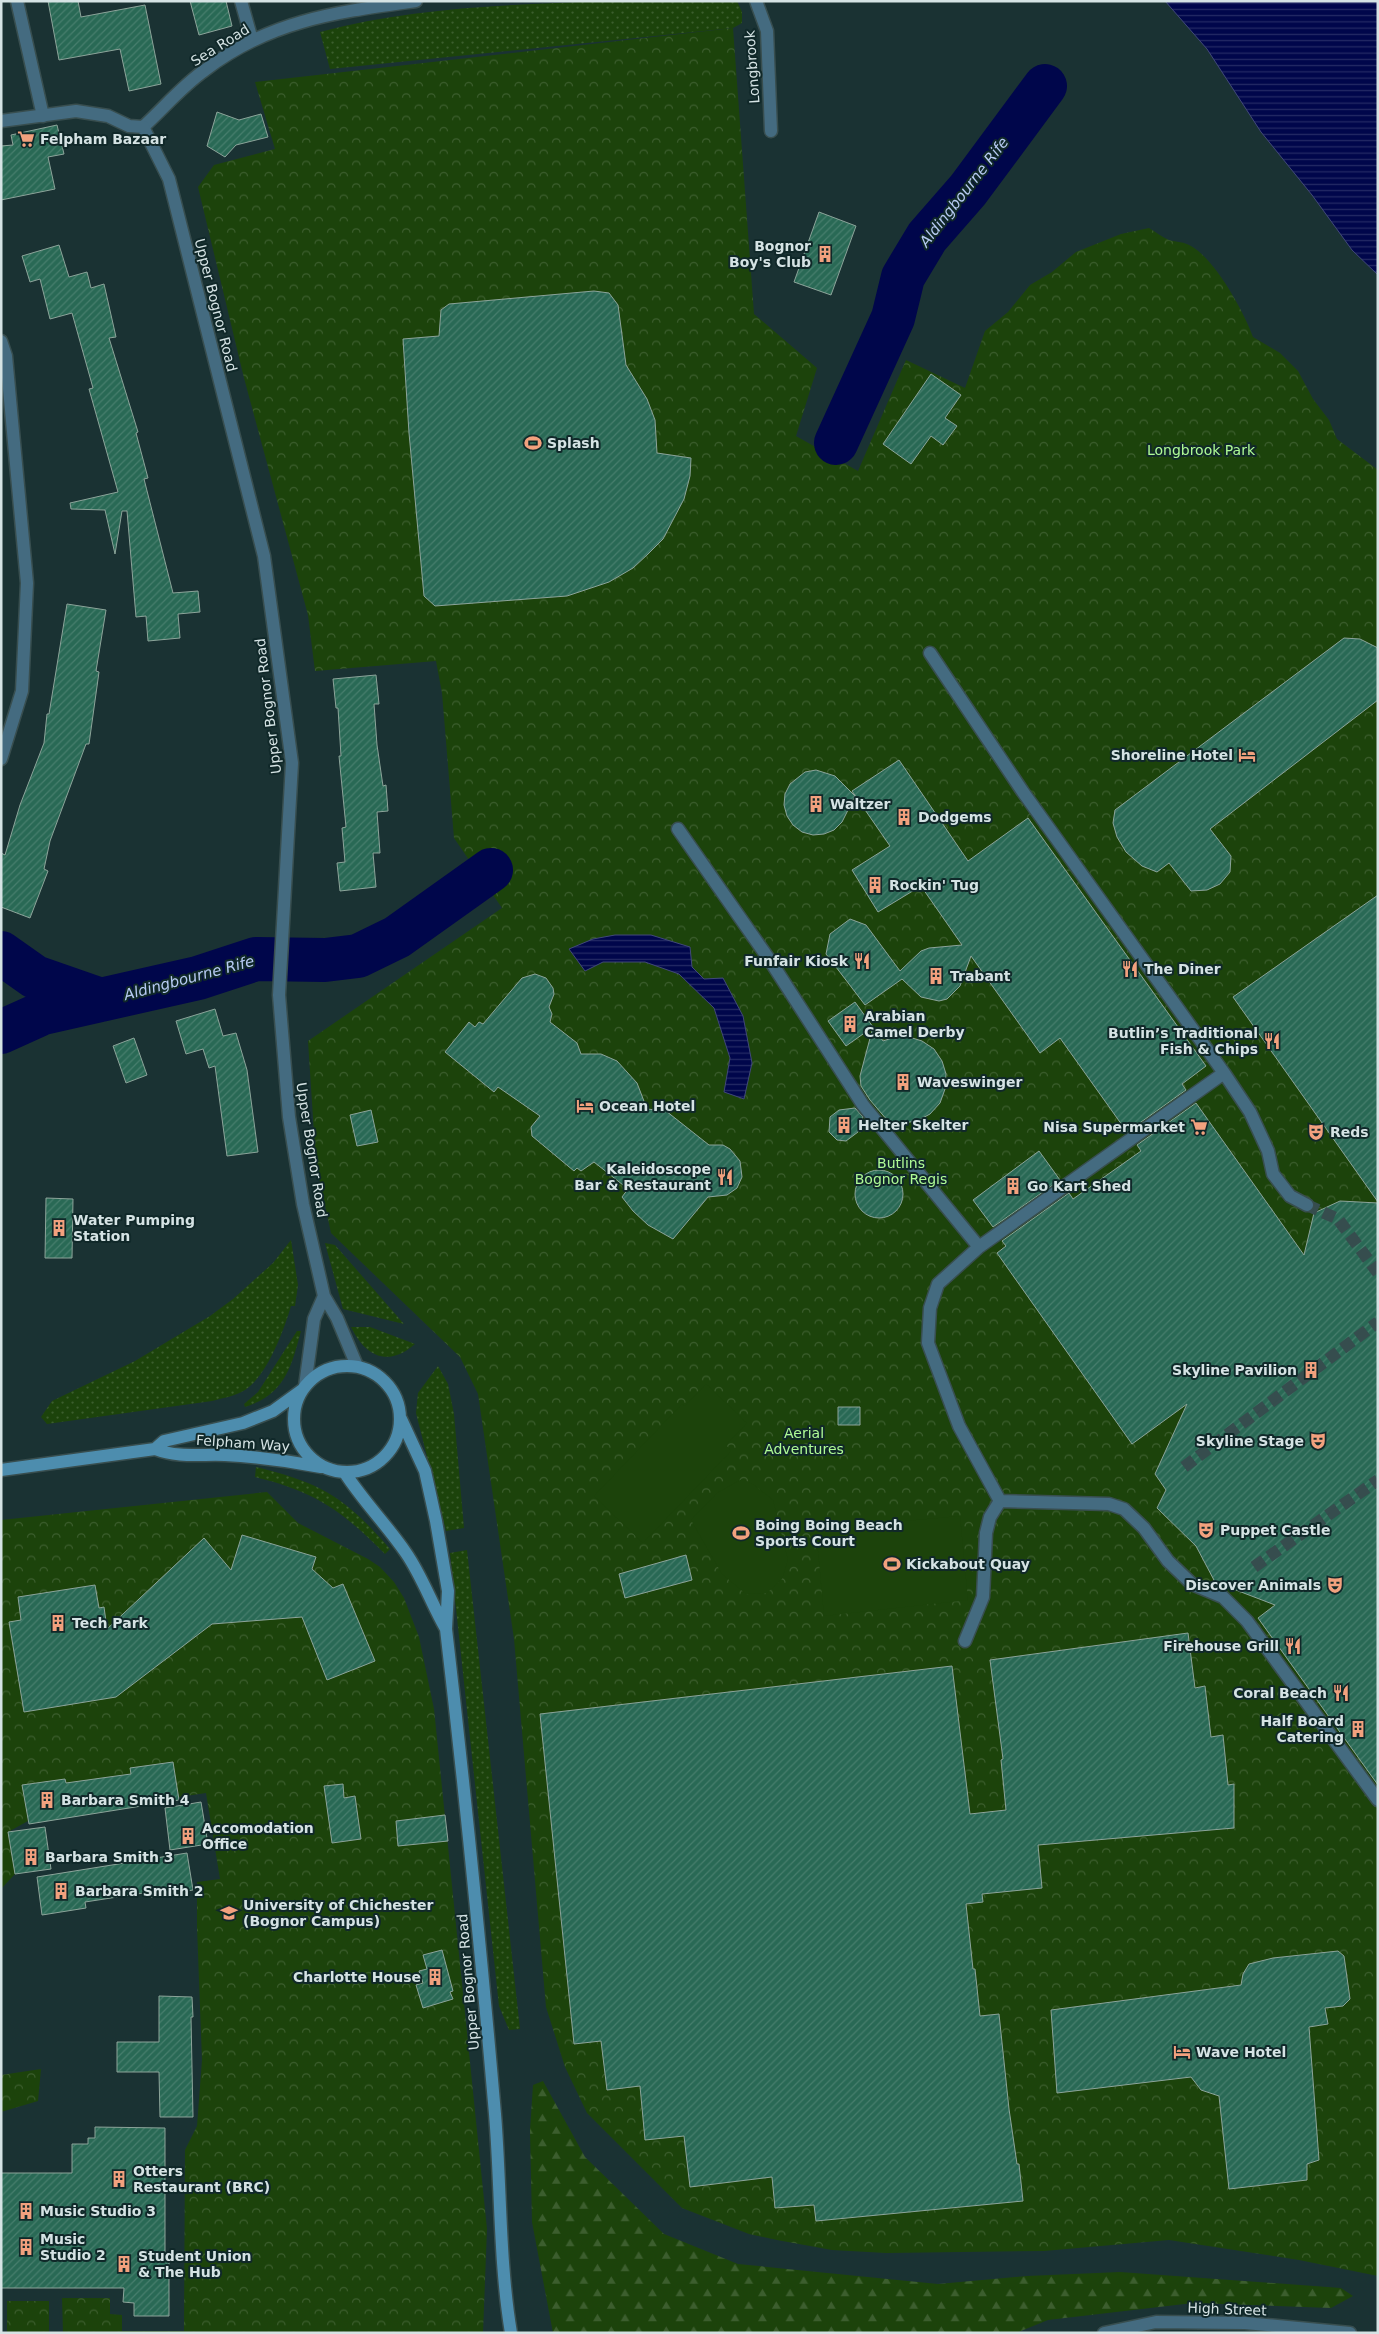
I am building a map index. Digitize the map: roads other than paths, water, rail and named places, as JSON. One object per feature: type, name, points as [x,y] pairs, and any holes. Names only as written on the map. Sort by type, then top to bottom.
[{"type":"main road","points":[[342,1366],[357,1366],[375,1373],[385,1381],[396,1398],[401,1419],[392,1448],[381,1461],[367,1469],[345,1472],[328,1469],[311,1458],[298,1438],[294,1415],[303,1388],[313,1378],[327,1370],[342,1366]]},
{"type":"main road","name":"Felpham Way","points":[[155,1449],[164,1441],[243,1422],[273,1411],[303,1388]]},
{"type":"main road","name":"Upper Bognor Road","points":[[401,1419],[424,1472],[436,1521],[448,1591],[446,1629],[485,1996],[499,2162],[504,2291],[511,2333]]},
{"type":"main road","name":"Felpham Way","points":[[1,1470],[155,1449],[170,1455],[221,1455],[279,1459],[328,1469]]},
{"type":"main road","name":"Upper Bognor Road","points":[[345,1472],[356,1491],[391,1531],[408,1555],[446,1629]]},
{"type":"street","points":[[17,1],[43,116]]},
{"type":"street","points":[[241,1],[252,40]]},
{"type":"street","name":"Sea Road","points":[[143,127],[195,77],[252,40],[300,21],[340,11],[416,1]]},
{"type":"street","name":"Longbrook","points":[[756,1],[767,31],[771,131]]},
{"type":"street","points":[[1,121],[76,111],[108,116],[129,126],[143,127]]},
{"type":"street","name":"Upper Bognor Road","points":[[143,127],[169,179],[264,556],[292,763],[279,995],[289,1117],[303,1204],[324,1296],[337,1318],[357,1366]]},
{"type":"street","points":[[1,341],[6,356],[27,584],[22,691],[2,757]]},
{"type":"street","points":[[930,653],[1024,792],[1250,1112],[1268,1150],[1273,1174],[1290,1196],[1307,1205]]},
{"type":"street","points":[[678,829],[771,962],[863,1105],[979,1246]]},
{"type":"street","points":[[1000,1502],[959,1426],[928,1343],[930,1308],[938,1284],[979,1246],[1224,1073]]},
{"type":"street","points":[[303,1388],[314,1319],[324,1296]]},
{"type":"street","points":[[965,1641],[983,1597],[986,1533],[990,1518],[1000,1502]]},
{"type":"street","points":[[1000,1502],[1109,1504],[1124,1509],[1144,1528],[1168,1562],[1192,1584],[1223,1597],[1246,1621],[1378,1800]]},
{"type":"street","name":"High Street","points":[[1104,2333],[1156,2322],[1245,2323],[1350,2333]]},
{"type":"waterway","name":"Aldingbourne Rife","points":[[836,443],[893,318],[903,277],[927,237],[968,190],[1045,86]]},
{"type":"waterway","name":"Aldingbourne Rife","points":[[1,1032],[43,1013],[198,978],[256,959],[325,960],[358,956],[397,937],[491,870]]},
{"type":"waterway","name":"Aldingbourne Rife","points":[[1,953],[35,977],[101,1000]]},
{"type":"tunnel","points":[[1307,1205],[1338,1219],[1378,1273]]},
{"type":"tunnel","points":[[1184,1467],[1378,1322]]},
{"type":"tunnel","points":[[1254,1567],[1378,1480]]},
{"type":"place","name":"Felpham Bazaar","points":[[26,139]]},
{"type":"place","name":"Bognor Boy's Club","points":[[825,254]]},
{"type":"place","name":"Splash","points":[[533,443]]},
{"type":"place","name":"Shoreline Hotel","points":[[1247,755]]},
{"type":"place","name":"Waltzer","points":[[816,804]]},
{"type":"place","name":"Dodgems","points":[[904,817]]},
{"type":"place","name":"Rockin' Tug","points":[[875,885]]},
{"type":"place","name":"Funfair Kiosk","points":[[862,961]]},
{"type":"place","name":"The Diner","points":[[1130,969]]},
{"type":"place","name":"Trabant","points":[[936,976]]},
{"type":"place","name":"Arabian Camel Derby","points":[[850,1024]]},
{"type":"place","name":"Butlin’s Traditional Fish & Chips","points":[[1272,1041]]},
{"type":"place","name":"Waveswinger","points":[[903,1082]]},
{"type":"place","name":"Ocean Hotel","points":[[585,1106]]},
{"type":"place","name":"Helter Skelter","points":[[844,1125]]},
{"type":"place","name":"Nisa Supermarket","points":[[1199,1127]]},
{"type":"place","name":"Reds","points":[[1316,1132]]},
{"type":"place","name":"Kaleidoscope Bar & Restaurant","points":[[725,1177]]},
{"type":"place","name":"Go Kart Shed","points":[[1013,1186]]},
{"type":"place","name":"Water Pumping Station","points":[[59,1228]]},
{"type":"place","name":"Skyline Pavilion","points":[[1311,1370]]},
{"type":"place","name":"Skyline Stage","points":[[1318,1441]]},
{"type":"place","name":"Puppet Castle","points":[[1206,1530]]},
{"type":"place","name":"Boing Boing Beach Sports Court","points":[[741,1533]]},
{"type":"place","name":"Kickabout Quay","points":[[892,1564]]},
{"type":"place","name":"Discover Animals","points":[[1335,1585]]},
{"type":"place","name":"Tech Park","points":[[58,1623]]},
{"type":"place","name":"Firehouse Grill","points":[[1293,1646]]},
{"type":"place","name":"Coral Beach","points":[[1341,1693]]},
{"type":"place","name":"Half Board Catering","points":[[1358,1729]]},
{"type":"place","name":"Barbara Smith 4","points":[[47,1800]]},
{"type":"place","name":"Accomodation Office","points":[[188,1836]]},
{"type":"place","name":"Barbara Smith 3","points":[[31,1857]]},
{"type":"place","name":"Barbara Smith 2","points":[[61,1891]]},
{"type":"place","name":"University of Chichester (Bognor Campus)","points":[[229,1913]]},
{"type":"place","name":"Charlotte House","points":[[435,1977]]},
{"type":"place","name":"Wave Hotel","points":[[1182,2052]]},
{"type":"place","name":"Otters Restaurant (BRC)","points":[[119,2179]]},
{"type":"place","name":"Music Studio 3","points":[[26,2211]]},
{"type":"place","name":"Music Studio 2","points":[[26,2247]]},
{"type":"place","name":"Student Union & The Hub","points":[[124,2264]]},
{"type":"park label","name":"Longbrook Park","points":[[1201,450]]},
{"type":"park label","name":"Butlins Bognor Regis","points":[[901,1172]]},
{"type":"park label","name":"Aerial Adventures","points":[[804,1442]]}]
